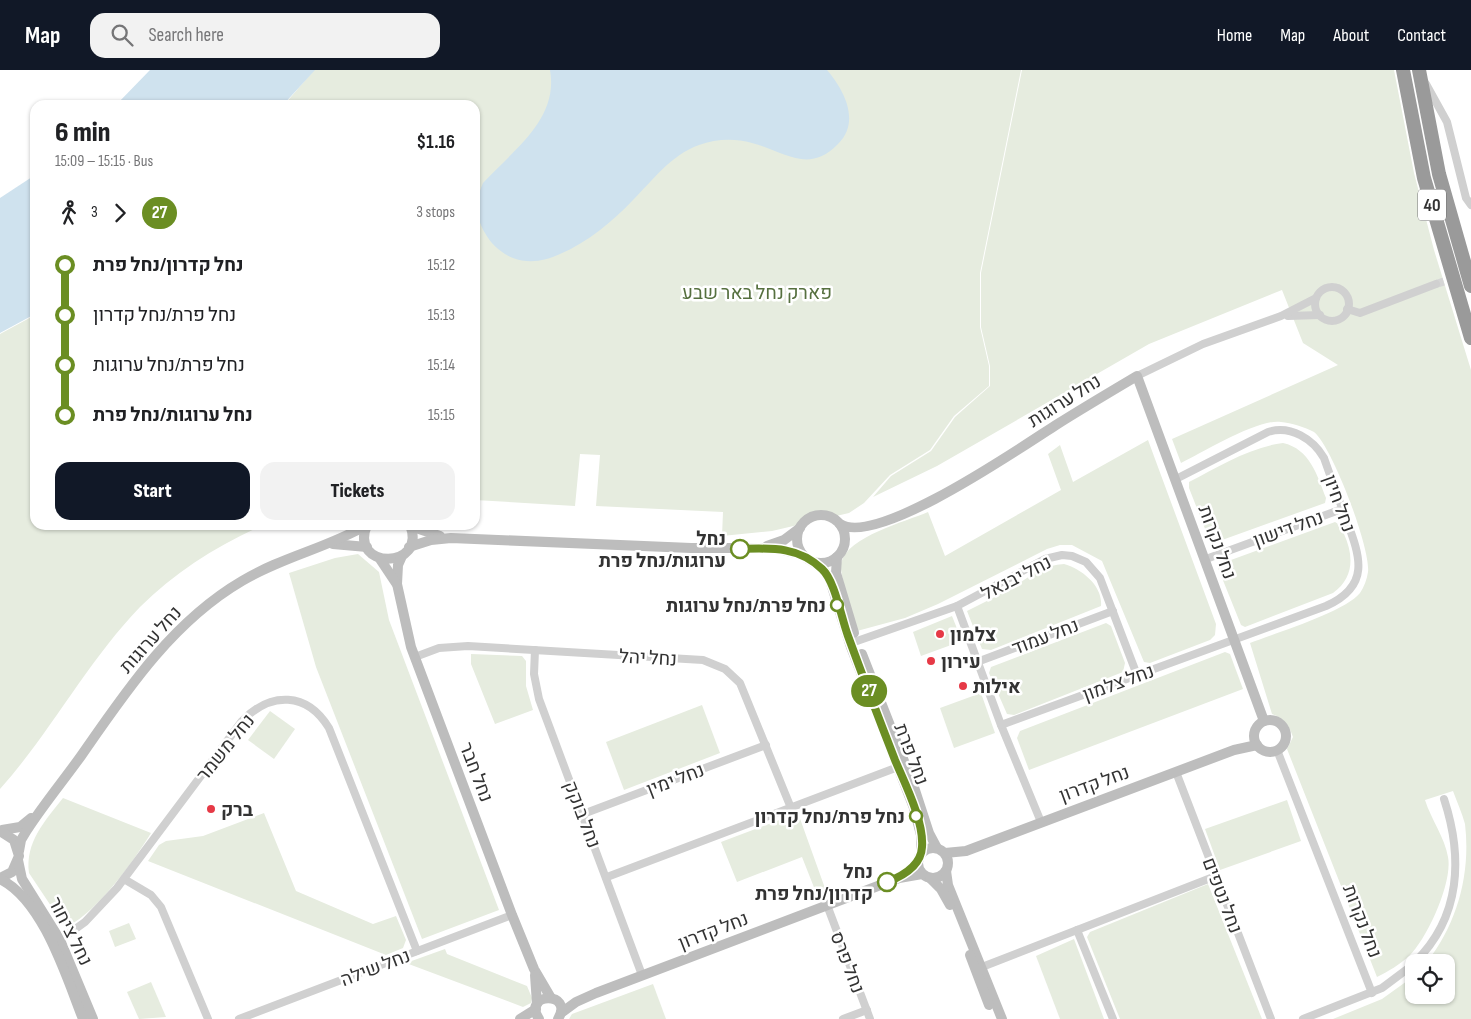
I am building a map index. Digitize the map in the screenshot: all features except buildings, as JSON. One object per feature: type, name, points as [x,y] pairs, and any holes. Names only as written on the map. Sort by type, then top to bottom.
[{"type":"highway","name":"40","points":[[1403,70],[1424,178],[1471,338]]},
{"type":"highway","name":"40","points":[[1419,71],[1439,174],[1471,286]]},
{"type":"street","points":[[1419,71],[1447,122],[1466,198],[1471,205]]},
{"type":"street","points":[[1347,309],[1360,313],[1436,284]]},
{"type":"street","points":[[1337,288],[1347,296],[1347,309],[1343,316],[1336,320],[1329,320],[1320,315],[1316,308],[1316,298],[1324,289],[1337,288]]},
{"type":"street","name":"נחל ערוגות","points":[[840,524],[847,528],[870,525],[907,512],[960,485],[1137,376],[1203,344],[1281,316],[1316,298]]},
{"type":"street","name":"נחל ערוגות","points":[[1281,316],[1320,315]]},
{"type":"street","name":"נחל נקרות","points":[[1137,376],[1206,559],[1264,721]]},
{"type":"street","name":"נחל חיון","points":[[1176,479],[1268,432],[1288,431],[1306,438],[1321,454],[1342,509],[1356,547],[1359,562],[1357,577],[1348,592],[1326,606],[1235,638]]},
{"type":"street","name":"נחל דישון","points":[[1206,559],[1342,509]]},
{"type":"street","points":[[409,548],[431,540],[451,538],[692,548],[754,549],[784,549],[803,555],[812,562],[827,563],[837,558],[846,541],[844,530],[840,524],[830,516],[819,515],[810,517],[784,540],[754,549]]},
{"type":"street","name":"נחל ערוגות","points":[[846,541],[870,525]]},
{"type":"street","points":[[800,527],[797,538],[803,555]]},
{"type":"street","name":"נחל ערוגות","points":[[18,856],[23,837],[41,809],[151,661],[182,626],[201,609],[241,581],[287,559],[329,544],[357,530]]},
{"type":"street","points":[[366,530],[364,536],[367,546]]},
{"type":"street","points":[[380,558],[391,560],[402,556],[409,548],[412,537],[411,530]]},
{"type":"street","points":[[420,530],[451,538]]},
{"type":"street","name":"נחל ערוגות","points":[[329,544],[367,546]]},
{"type":"street","name":"נחל חבר","points":[[367,546],[380,558],[397,584]]},
{"type":"street","name":"נחל יבנאל","points":[[857,641],[957,606],[992,590],[1045,560],[1062,555],[1086,562],[1097,572],[1137,674]]},
{"type":"street","name":"נחל חבר","points":[[402,556],[398,565],[397,584],[406,629],[415,657],[512,915],[534,969],[554,999],[560,1017]]},
{"type":"street","name":"נחל פרת","points":[[837,558],[835,567],[837,581],[857,641],[913,784],[929,833],[941,851]]},
{"type":"street","name":"נחל פרת","points":[[812,562],[824,570],[830,580],[841,619],[920,827],[922,842],[920,857]]},
{"type":"street","points":[[957,606],[1001,725],[1040,822]]},
{"type":"street","name":"נחל עמוד","points":[[977,662],[1113,611]]},
{"type":"street","name":"נחל צלמון","points":[[1001,725],[1235,638]]},
{"type":"street","name":"נחל יהל","points":[[415,657],[434,650],[456,646],[703,660],[715,663],[729,672],[740,684],[791,808]]},
{"type":"street","name":"נחל בוקק","points":[[535,650],[535,679],[539,699],[642,975]]},
{"type":"street","name":"נחל משמר","points":[[60,940],[85,922],[124,879],[248,714],[269,702],[287,699],[297,701],[312,709],[329,728],[417,951]]},
{"type":"street","points":[[1264,721],[1277,722],[1285,730],[1285,741],[1277,750],[1266,751],[1256,740],[1256,728],[1264,721]]},
{"type":"street","name":"נחל קדרון","points":[[941,851],[966,851],[1256,740]]},
{"type":"street","name":"נחל ימין","points":[[583,814],[766,745]]},
{"type":"street","name":"נחל נקרות","points":[[1277,750],[1372,992]]},
{"type":"street","points":[[606,878],[898,767]]},
{"type":"street","name":"נחל נטפים","points":[[1176,772],[1271,1019]]},
{"type":"street","points":[[1421,954],[1437,933],[1454,889],[1456,842],[1444,799]]},
{"type":"street","name":"נחל ערוגות","points":[[0,830],[20,827],[41,809]]},
{"type":"street","points":[[0,830],[12,837],[18,856],[12,872],[0,878]]},
{"type":"street","points":[[995,1019],[948,900],[941,889],[926,876],[920,857],[928,849],[941,851],[947,869],[948,885],[1002,1019]]},
{"type":"street","name":"נחל קדרון","points":[[947,869],[966,851]]},
{"type":"street","name":"נחל ציחור","points":[[18,856],[22,879],[60,940],[93,1019]]},
{"type":"street","name":"נחל קדרון","points":[[899,878],[920,857]]},
{"type":"street","points":[[926,876],[940,877],[947,869]]},
{"type":"street","name":"נחל קדרון","points":[[560,1017],[576,1002],[642,975],[899,878],[926,876]]},
{"type":"street","points":[[982,967],[1216,876]]},
{"type":"street","name":"נחל ציחור","points":[[0,878],[11,884],[20,893],[43,927],[83,1019]]},
{"type":"street","points":[[124,879],[151,896],[161,907],[208,1019]]},
{"type":"street","name":"נחל פרס","points":[[827,905],[870,1019]]},
{"type":"street","name":"נחל שילה","points":[[239,1019],[512,915]]},
{"type":"street","points":[[1077,930],[1113,1019]]},
{"type":"street","name":"נחל חבר","points":[[534,969],[537,1011]]},
{"type":"street","points":[[1303,1019],[1372,992],[1395,980],[1405,971]]},
{"type":"street","name":"נחל קדרון","points":[[537,1011],[545,998],[554,999],[596,993]]},
{"type":"street","points":[[843,1019],[866,1010]]},
{"type":"street","points":[[520,1019],[537,1011]]},
{"type":"green space","name":"פארק נחל באר שבע","points":[[314,70],[1021,70],[980,273],[980,327],[989,366],[989,386],[954,416],[930,450],[890,475],[864,503],[849,513],[772,531],[722,536],[723,512],[596,506],[600,455],[580,454],[575,506],[480,500],[480,100],[288,100]]},
{"type":"green space","points":[[1022,70],[1394,70],[1414,173],[1434,250],[1471,370],[1471,1019],[1333,1019],[1382,999],[1405,982],[1405,1004],[1455,1004],[1455,954],[1432,954],[1454,915],[1460,898],[1464,880],[1466,843],[1465,824],[1453,791],[1425,800],[1448,857],[1447,881],[1431,924],[1416,948],[1411,954],[1405,954],[1405,959],[1401,962],[1377,977],[1287,749],[1293,737],[1283,720],[1272,714],[1250,643],[1325,615],[1352,600],[1360,593],[1364,586],[1368,572],[1367,560],[1357,521],[1340,476],[1322,441],[1314,432],[1306,428],[1289,423],[1271,422],[1245,431],[1181,463],[1172,439],[1338,365],[1303,343],[1282,290],[1149,344],[937,466],[873,497],[891,476],[931,451],[955,417],[990,386],[990,366],[981,327],[981,273]]},
{"type":"green space","points":[[30,318],[30,530],[253,530],[198,560],[153,594],[140,607],[103,651],[36,744],[0,789],[0,334]]},
{"type":"green space","points":[[1148,440],[1216,624],[1215,635],[1210,640],[1150,663],[1144,662],[1102,561],[1072,545],[1060,545],[1047,549],[938,604],[905,618],[857,631],[841,569],[841,563],[846,553],[854,545],[878,531],[928,512],[945,556],[1061,490],[1048,454],[1060,445],[1073,482]]},
{"type":"green space","points":[[1283,443],[1300,451],[1311,464],[1326,498],[1325,503],[1211,544],[1189,488],[1189,482],[1246,453]]},
{"type":"green space","points":[[1335,522],[1340,525],[1343,532],[1350,558],[1348,574],[1340,587],[1333,593],[1245,627],[1241,625],[1218,568],[1220,564]]},
{"type":"green space","points":[[358,554],[379,572],[389,620],[499,910],[422,939],[316,667],[289,573],[335,558]]},
{"type":"green space","points":[[1064,564],[1078,570],[1090,579],[1099,592],[1101,606],[991,650],[982,649],[967,611],[1042,570]]},
{"type":"green space","points":[[952,616],[962,641],[921,656],[913,632]]},
{"type":"green space","points":[[1106,623],[1111,626],[1125,663],[1123,672],[1014,715],[1007,714],[989,673],[991,667]]},
{"type":"green space","points":[[1225,652],[1230,654],[1243,689],[1029,770],[1017,738],[1020,731]]},
{"type":"green space","points":[[471,654],[522,656],[526,661],[526,686],[533,710],[495,724],[471,664]]},
{"type":"green space","points":[[981,693],[995,733],[954,748],[940,708]]},
{"type":"green space","points":[[702,705],[720,753],[624,790],[606,742]]},
{"type":"green space","points":[[270,711],[295,729],[274,759],[248,740]]},
{"type":"green space","points":[[63,798],[151,833],[135,858],[103,898],[68,926],[63,924],[29,873],[30,851],[33,842],[43,824]]},
{"type":"green space","points":[[1287,800],[1301,841],[1220,870],[1205,829]]},
{"type":"green space","points":[[264,813],[296,891],[373,924],[396,916],[406,940],[403,948],[386,955],[148,861],[159,845],[166,841],[203,836]]},
{"type":"green space","points":[[798,813],[826,891],[817,895],[802,857],[737,882],[721,842]]},
{"type":"green space","points":[[1208,884],[1262,1019],[1120,1019],[1087,937],[1090,932]]},
{"type":"green space","points":[[129,923],[136,939],[115,947],[109,931]]},
{"type":"green space","points":[[1074,939],[1104,1019],[1060,1019],[1036,956]]},
{"type":"green space","points":[[445,949],[447,954],[527,986],[532,998],[531,1003],[523,1007],[406,963]]},
{"type":"green space","points":[[151,982],[166,1017],[139,1019],[127,992]]},
{"type":"green space","points":[[653,984],[666,1019],[569,1019],[572,1014]]},
{"type":"water","points":[[150,70],[315,70],[288,100],[121,100]]},
{"type":"water","points":[[550,70],[827,70],[839,87],[848,106],[848,126],[845,135],[838,144],[827,153],[816,158],[796,158],[739,140],[712,141],[689,149],[655,176],[617,216],[580,244],[549,258],[537,261],[519,260],[500,251],[487,237],[480,223],[480,193],[483,183],[531,133],[547,104],[551,88]]},
{"type":"water","points":[[30,178],[30,317],[0,333],[0,198]]},
{"type":"tunnel","points":[[1436,284],[1456,278]]},
{"type":"bus line","name":"27","points":[[740,549],[774,548],[792,551],[803,555],[824,570],[830,580],[841,619],[920,827],[922,848],[918,860],[914,866],[899,878],[887,882]]},
{"type":"place","name":"נחל ערוגות/נחל פרת","points":[[740,549]]},
{"type":"place","name":"נחל פרת/נחל ערוגות","points":[[837,605]]},
{"type":"place","name":"צלמון","points":[[940,634]]},
{"type":"place","name":"עירון","points":[[931,661]]},
{"type":"place","name":"אילות","points":[[963,686]]},
{"type":"place","name":"ברק","points":[[211,809]]},
{"type":"place","name":"נחל פרת/נחל קדרון","points":[[916,816]]},
{"type":"place","name":"נחל קדרון/נחל פרת","points":[[887,882]]}]
